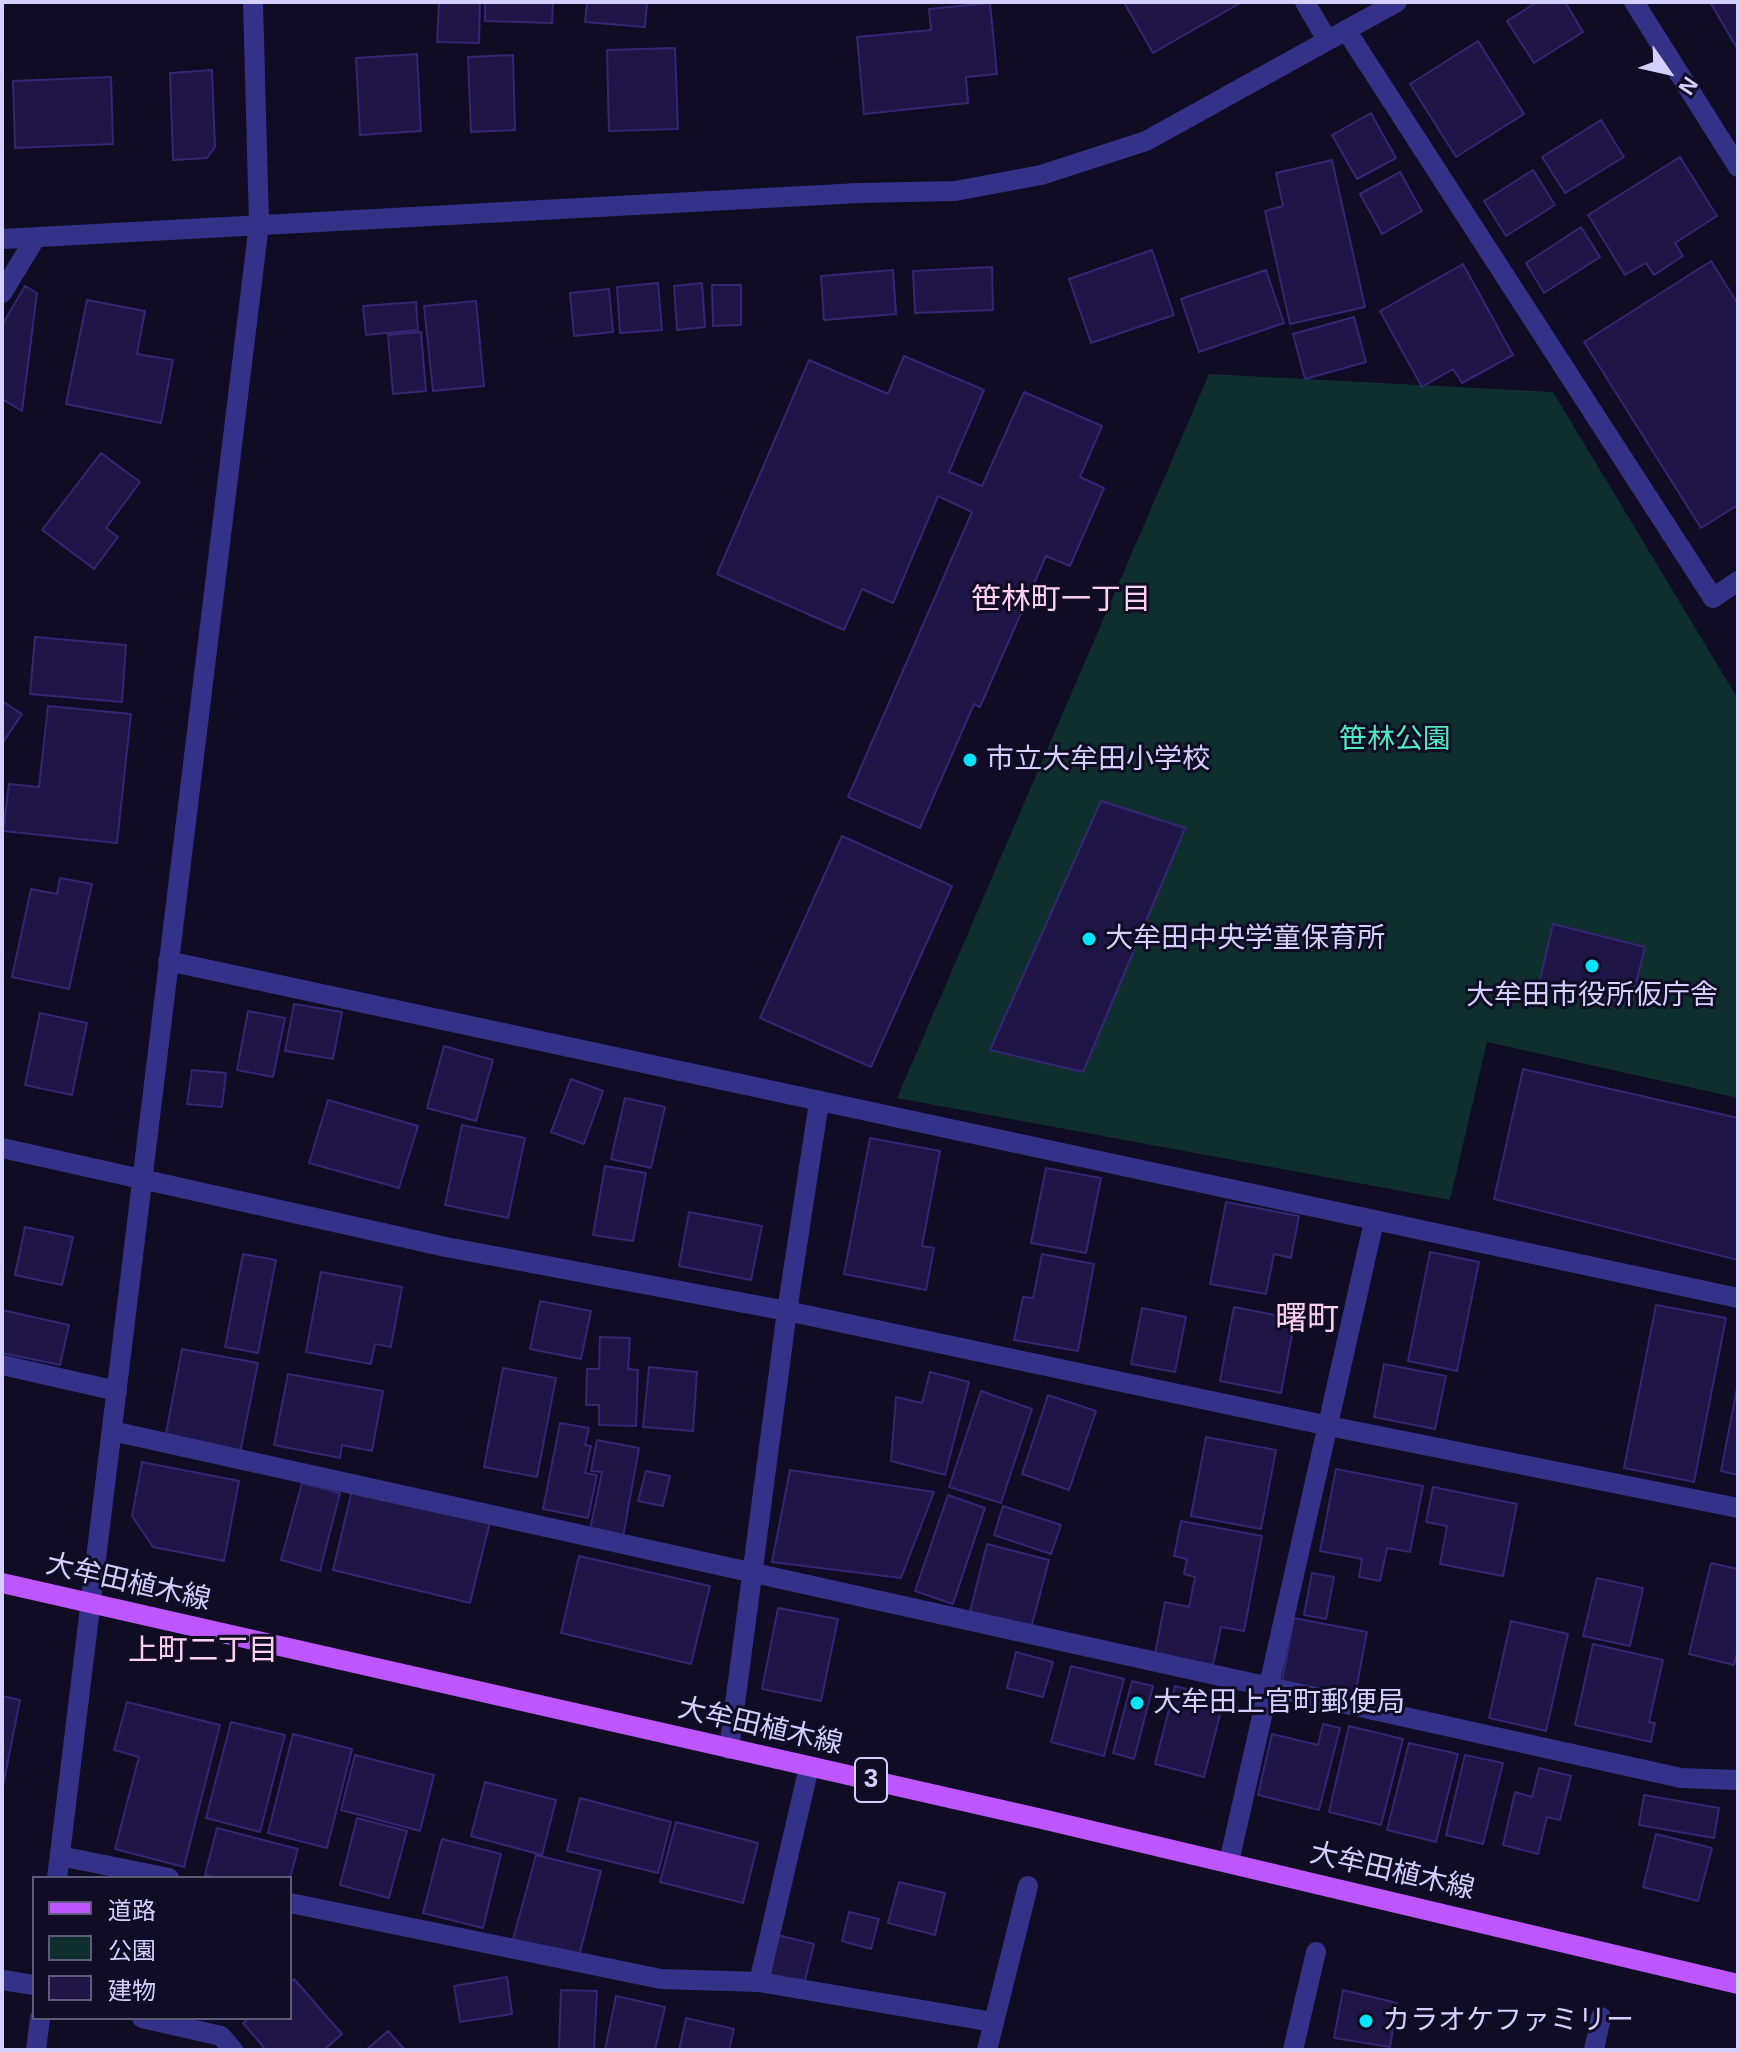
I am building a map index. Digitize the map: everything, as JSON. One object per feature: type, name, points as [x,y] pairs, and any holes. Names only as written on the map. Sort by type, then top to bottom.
[{"type":"main road","name":"大牟田植木線","points":[[2,1583],[1229,1862],[1738,1984]]},
{"type":"street","points":[[57,1876],[259,224],[253,2]]},
{"type":"street","points":[[1305,2],[1327,40]]},
{"type":"street","points":[[2,239],[859,193],[955,191],[1041,175],[1146,141],[1397,2]]},
{"type":"street","points":[[1634,2],[1738,167]]},
{"type":"street","points":[[1346,30],[1713,598],[1738,581]]},
{"type":"street","points":[[2,293],[36,237]]},
{"type":"street","points":[[168,961],[1738,1298]]},
{"type":"street","points":[[729,1749],[787,1311],[819,1102]]},
{"type":"street","points":[[2,1148],[446,1247],[787,1311],[1329,1426],[1738,1508]]},
{"type":"street","points":[[1229,1862],[1374,1221]]},
{"type":"street","points":[[2,1365],[117,1391]]},
{"type":"street","points":[[112,1431],[1681,1778],[1738,1780]]},
{"type":"street","points":[[759,1982],[809,1767]]},
{"type":"street","points":[[60,1856],[159,1876]]},
{"type":"street","points":[[987,2050],[1028,1886]]},
{"type":"street","points":[[292,1903],[661,1979],[759,1982],[993,2022]]},
{"type":"street","points":[[1293,2050],[1316,1952]]},
{"type":"street","points":[[2,1980],[32,1985]]},
{"type":"street","points":[[1594,2050],[1601,2017]]},
{"type":"street","points":[[36,2050],[40,2020]]},
{"type":"street","points":[[151,2020],[221,2036],[233,2050]]},
{"type":"green space","name":"笹林公園","points":[[1209,374],[1553,392],[1738,699],[1738,1098],[1487,1042],[1450,1200],[897,1098]]},
{"type":"building","points":[[439,2],[480,2],[479,43],[437,42]]},
{"type":"building","points":[[485,2],[553,2],[552,23],[485,21]]},
{"type":"building","points":[[587,2],[647,2],[645,27],[585,22]]},
{"type":"building","points":[[1242,2],[1153,53],[1125,4]]},
{"type":"building","points":[[1537,2],[1565,2],[1583,32],[1534,63],[1507,21]]},
{"type":"building","points":[[1710,2],[1738,2],[1738,50]]},
{"type":"building","points":[[990,3],[997,74],[966,77],[968,103],[864,114],[857,37],[931,30],[929,9]]},
{"type":"building","points":[[1478,41],[1524,114],[1456,157],[1410,84]]},
{"type":"building","points":[[675,48],[678,129],[609,131],[607,50]]},
{"type":"building","points":[[417,54],[421,131],[360,135],[356,58]]},
{"type":"building","points":[[513,55],[515,130],[471,132],[468,57]]},
{"type":"building","points":[[212,70],[215,147],[207,158],[173,160],[170,73]]},
{"type":"building","points":[[111,77],[113,144],[15,148],[13,81]]},
{"type":"building","points":[[1371,113],[1396,158],[1357,179],[1332,135]]},
{"type":"building","points":[[1601,120],[1624,157],[1565,193],[1542,157]]},
{"type":"building","points":[[1680,157],[1717,216],[1675,243],[1683,256],[1654,275],[1646,263],[1625,275],[1588,215]]},
{"type":"building","points":[[1332,160],[1365,307],[1290,324],[1265,211],[1283,206],[1276,173]]},
{"type":"building","points":[[1533,170],[1555,205],[1506,236],[1484,201]]},
{"type":"building","points":[[1400,172],[1422,211],[1382,234],[1360,194]]},
{"type":"building","points":[[1581,227],[1600,257],[1544,293],[1526,263]]},
{"type":"building","points":[[1152,250],[1174,315],[1091,343],[1069,279]]},
{"type":"building","points":[[1711,261],[1738,304],[1738,505],[1701,528],[1584,342]]},
{"type":"building","points":[[1463,264],[1513,355],[1462,383],[1453,369],[1422,387],[1380,311]]},
{"type":"building","points":[[992,267],[993,310],[915,313],[913,271]]},
{"type":"building","points":[[893,270],[896,314],[824,320],[821,276]]},
{"type":"building","points":[[1266,270],[1284,323],[1199,352],[1181,299]]},
{"type":"building","points":[[658,283],[662,330],[620,333],[617,287]]},
{"type":"building","points":[[702,283],[705,327],[677,330],[674,286]]},
{"type":"building","points":[[712,285],[741,285],[741,325],[713,326]]},
{"type":"building","points":[[25,286],[37,293],[22,411],[2,399],[2,325]]},
{"type":"building","points":[[609,289],[613,332],[574,336],[570,293]]},
{"type":"building","points":[[87,300],[145,311],[137,354],[173,360],[161,423],[66,404]]},
{"type":"building","points":[[476,301],[484,386],[433,391],[424,306]]},
{"type":"building","points":[[416,302],[418,330],[366,335],[363,306]]},
{"type":"building","points":[[1354,317],[1366,362],[1305,379],[1293,334]]},
{"type":"building","points":[[421,332],[426,391],[393,394],[388,335]]},
{"type":"building","points":[[904,356],[984,390],[949,472],[982,486],[1024,392],[1102,426],[1080,477],[1104,488],[1070,566],[1046,556],[980,707],[974,704],[920,828],[848,797],[972,512],[938,496],[893,603],[862,589],[844,630],[717,574],[809,360],[888,394]]},
{"type":"building","points":[[101,453],[140,482],[106,528],[118,537],[94,569],[42,530]]},
{"type":"building","points":[[35,637],[126,645],[122,702],[30,694]]},
{"type":"building","points":[[2,701],[22,714],[2,744]]},
{"type":"building","points":[[48,706],[131,714],[117,843],[3,831],[9,784],[39,787]]},
{"type":"building","name":"大牟田中央学童保育所","points":[[1101,801],[1185,828],[1083,1072],[990,1050]]},
{"type":"building","points":[[842,836],[952,886],[871,1067],[760,1018]]},
{"type":"building","points":[[60,878],[92,884],[69,989],[12,977],[31,889],[57,894]]},
{"type":"building","name":"大牟田市役所仮庁舎","points":[[1553,924],[1645,947],[1631,1004],[1539,984]]},
{"type":"building","points":[[294,1004],[342,1012],[333,1059],[285,1051]]},
{"type":"building","points":[[248,1011],[285,1018],[273,1077],[237,1070]]},
{"type":"building","points":[[40,1013],[87,1023],[72,1095],[25,1085]]},
{"type":"building","points":[[444,1046],[493,1060],[476,1121],[427,1108]]},
{"type":"building","points":[[1523,1069],[1738,1118],[1738,1260],[1494,1199]]},
{"type":"building","points":[[192,1070],[226,1073],[222,1107],[187,1104]]},
{"type":"building","points":[[571,1079],[603,1091],[584,1144],[551,1132]]},
{"type":"building","points":[[625,1098],[665,1107],[651,1168],[611,1159]]},
{"type":"building","points":[[328,1100],[418,1126],[399,1188],[309,1163]]},
{"type":"building","points":[[462,1125],[525,1138],[508,1218],[445,1205]]},
{"type":"building","points":[[870,1138],[940,1151],[922,1246],[934,1248],[926,1290],[844,1274]]},
{"type":"building","points":[[605,1166],[646,1173],[633,1241],[593,1235]]},
{"type":"building","points":[[1046,1168],[1101,1178],[1086,1253],[1031,1243]]},
{"type":"building","points":[[1226,1202],[1299,1216],[1291,1258],[1274,1254],[1266,1294],[1210,1284]]},
{"type":"building","points":[[689,1212],[762,1226],[751,1280],[679,1266]]},
{"type":"building","points":[[25,1227],[73,1237],[62,1285],[15,1275]]},
{"type":"building","points":[[1430,1252],[1479,1262],[1457,1371],[1408,1361]]},
{"type":"building","points":[[243,1254],[276,1260],[258,1353],[225,1347]]},
{"type":"building","points":[[1042,1254],[1094,1264],[1078,1351],[1014,1340],[1023,1297],[1033,1298]]},
{"type":"building","points":[[321,1272],[402,1287],[391,1347],[375,1344],[371,1364],[306,1352]]},
{"type":"building","points":[[540,1301],[591,1311],[581,1359],[530,1349]]},
{"type":"building","points":[[1656,1305],[1726,1318],[1694,1482],[1624,1468]]},
{"type":"building","points":[[1234,1307],[1295,1319],[1281,1393],[1220,1381]]},
{"type":"building","points":[[1142,1308],[1186,1317],[1175,1372],[1131,1364]]},
{"type":"building","points":[[2,1310],[69,1325],[60,1365],[2,1353]]},
{"type":"building","points":[[600,1337],[630,1338],[628,1369],[638,1370],[636,1426],[599,1425],[599,1405],[586,1405],[587,1369],[599,1369]]},
{"type":"building","points":[[182,1349],[258,1363],[240,1453],[165,1439]]},
{"type":"building","points":[[1384,1364],[1446,1376],[1435,1429],[1374,1417]]},
{"type":"building","points":[[649,1367],[697,1372],[693,1431],[643,1427]]},
{"type":"building","points":[[503,1368],[556,1378],[537,1477],[484,1467]]},
{"type":"building","points":[[930,1372],[969,1382],[945,1475],[891,1461],[896,1397],[922,1403]]},
{"type":"building","points":[[288,1374],[383,1391],[372,1451],[342,1445],[340,1458],[274,1445]]},
{"type":"building","points":[[1738,1383],[1738,1475],[1721,1471]]},
{"type":"building","points":[[981,1391],[1032,1409],[1001,1503],[949,1487]]},
{"type":"building","points":[[1048,1395],[1096,1411],[1069,1490],[1022,1474]]},
{"type":"building","points":[[560,1423],[589,1428],[585,1445],[591,1446],[585,1473],[597,1475],[588,1518],[543,1509]]},
{"type":"building","points":[[1206,1437],[1276,1450],[1261,1529],[1191,1516]]},
{"type":"building","points":[[597,1440],[639,1448],[623,1537],[590,1530],[602,1472],[591,1471]]},
{"type":"building","points":[[142,1462],[239,1481],[224,1561],[153,1547],[132,1516]]},
{"type":"building","points":[[1336,1469],[1423,1486],[1410,1552],[1387,1548],[1380,1581],[1359,1577],[1362,1559],[1320,1551]]},
{"type":"building","points":[[790,1470],[934,1492],[901,1578],[772,1562]]},
{"type":"building","points":[[646,1471],[670,1476],[663,1506],[638,1501]]},
{"type":"building","points":[[302,1483],[340,1493],[320,1571],[281,1560]]},
{"type":"building","points":[[1433,1487],[1517,1504],[1503,1576],[1440,1564],[1447,1526],[1426,1522]]},
{"type":"building","points":[[352,1490],[490,1522],[470,1603],[333,1570]]},
{"type":"building","points":[[948,1495],[985,1508],[953,1604],[915,1591]]},
{"type":"building","points":[[1003,1506],[1061,1525],[1051,1554],[994,1535]]},
{"type":"building","points":[[1181,1521],[1262,1536],[1244,1631],[1221,1627],[1213,1665],[1155,1654],[1165,1602],[1189,1607],[1195,1577],[1184,1574],[1187,1559],[1174,1556]]},
{"type":"building","points":[[987,1544],[1049,1560],[1031,1628],[970,1612]]},
{"type":"building","points":[[579,1556],[710,1586],[691,1664],[561,1633]]},
{"type":"building","points":[[1711,1563],[1738,1569],[1738,1648],[1734,1665],[1689,1654]]},
{"type":"building","points":[[1312,1573],[1334,1577],[1326,1619],[1304,1615]]},
{"type":"building","points":[[1597,1578],[1643,1588],[1630,1646],[1583,1636]]},
{"type":"building","points":[[778,1608],[838,1619],[821,1701],[762,1689]]},
{"type":"building","points":[[1294,1618],[1367,1632],[1354,1701],[1281,1686]]},
{"type":"building","points":[[1511,1621],[1568,1634],[1546,1731],[1489,1718]]},
{"type":"building","points":[[1593,1644],[1663,1660],[1649,1722],[1655,1723],[1651,1742],[1575,1725]]},
{"type":"building","points":[[1016,1652],[1053,1662],[1043,1697],[1007,1688]]},
{"type":"building","points":[[1071,1666],[1124,1679],[1104,1756],[1051,1742]]},
{"type":"building","points":[[1132,1681],[1153,1686],[1134,1759],[1113,1753]]},
{"type":"building","points":[[1175,1686],[1224,1699],[1204,1777],[1155,1764]]},
{"type":"building","points":[[2,1696],[20,1700],[2,1791]]},
{"type":"building","points":[[127,1702],[220,1725],[184,1867],[115,1849],[139,1757],[114,1750]]},
{"type":"building","points":[[231,1722],[285,1735],[260,1832],[206,1818]]},
{"type":"building","points":[[1323,1724],[1340,1728],[1319,1810],[1258,1795],[1272,1734],[1318,1745]]},
{"type":"building","points":[[1349,1726],[1403,1739],[1381,1825],[1329,1812]]},
{"type":"building","points":[[293,1734],[352,1749],[327,1848],[268,1833]]},
{"type":"building","points":[[1409,1743],[1458,1754],[1436,1842],[1387,1830]]},
{"type":"building","points":[[355,1755],[434,1775],[420,1831],[341,1810]]},
{"type":"building","points":[[1465,1755],[1503,1763],[1483,1844],[1446,1835]]},
{"type":"building","points":[[1539,1768],[1571,1776],[1560,1820],[1547,1817],[1538,1854],[1503,1845],[1515,1792],[1532,1797]]},
{"type":"building","points":[[485,1782],[556,1800],[542,1855],[471,1836]]},
{"type":"building","points":[[1644,1795],[1719,1808],[1714,1838],[1639,1825]]},
{"type":"building","points":[[580,1798],[671,1822],[658,1873],[567,1851]]},
{"type":"building","points":[[357,1818],[407,1831],[389,1898],[340,1885]]},
{"type":"building","points":[[676,1822],[758,1843],[743,1903],[660,1882]]},
{"type":"building","points":[[217,1828],[298,1849],[291,1876],[205,1875]]},
{"type":"building","points":[[1656,1834],[1712,1848],[1698,1901],[1643,1887]]},
{"type":"building","points":[[442,1839],[501,1854],[483,1928],[423,1913]]},
{"type":"building","points":[[536,1855],[601,1871],[578,1960],[512,1943]]},
{"type":"building","points":[[899,1882],[945,1893],[935,1935],[888,1923]]},
{"type":"building","points":[[849,1912],[879,1919],[871,1949],[842,1941]]},
{"type":"building","points":[[765,1932],[814,1944],[804,1984],[755,1972]]},
{"type":"building","points":[[507,1977],[512,2014],[460,2022],[454,1986]]},
{"type":"building","points":[[294,1979],[342,2034],[324,2050],[266,2050],[243,2023],[247,2020],[292,2020]]},
{"type":"building","points":[[561,1990],[597,1991],[594,2050],[559,2050]]},
{"type":"building","name":"カラオケファミリー","points":[[1343,1990],[1397,2003],[1390,2047],[1334,2038]]},
{"type":"building","points":[[616,1996],[665,2007],[655,2050],[605,2050]]},
{"type":"building","points":[[686,2018],[734,2029],[729,2050],[679,2050]]},
{"type":"building","points":[[388,2031],[405,2050],[366,2050]]},
{"type":"place","name":"市立大牟田小学校","points":[[970,760]]},
{"type":"place","name":"大牟田中央学童保育所","points":[[1089,939]]},
{"type":"place","name":"大牟田市役所仮庁舎","points":[[1592,966]]},
{"type":"place","name":"大牟田上官町郵便局","points":[[1137,1703]]},
{"type":"place","name":"カラオケファミリー","points":[[1366,2021]]},
{"type":"district","name":"笹林町一丁目","points":[[1061,601]]},
{"type":"district","name":"曙町","points":[[1307,1320]]},
{"type":"district","name":"上町二丁目","points":[[203,1652]]}]
